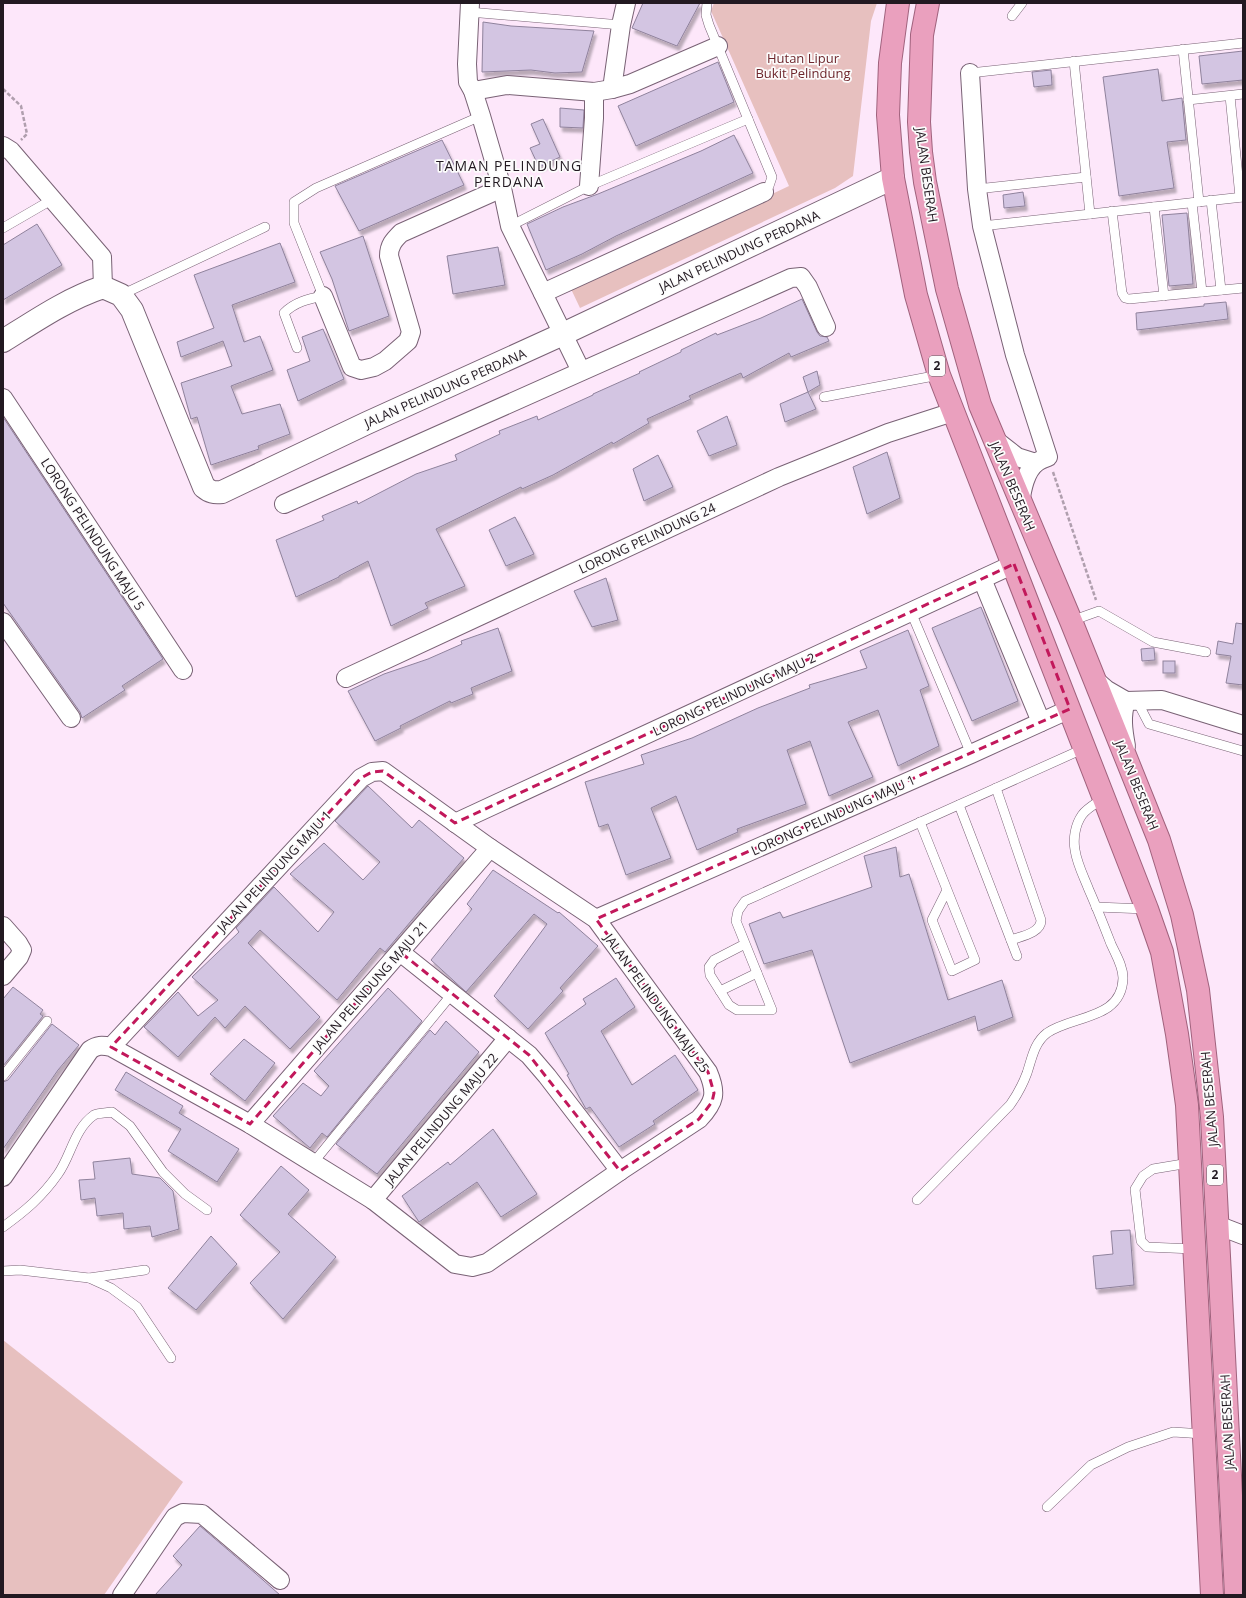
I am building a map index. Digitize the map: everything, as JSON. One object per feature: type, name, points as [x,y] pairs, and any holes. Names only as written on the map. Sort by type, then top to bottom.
[{"type":"highway","name":"JALAN BESERAH","points":[[898,3],[890,63],[888,115],[893,178],[916,295],[939,375],[1070,709]]},
{"type":"highway","name":"JALAN BESERAH","points":[[928,3],[922,35],[919,122],[925,182],[947,289],[980,405],[1071,621],[1159,840],[1178,900],[1198,990],[1212,1117],[1236,1595]]},
{"type":"highway","name":"2","points":[[1070,709],[1104,797]]},
{"type":"highway","points":[[1085,748],[1116,734]]},
{"type":"highway","name":"JALAN BESERAH","points":[[1104,797],[1162,952],[1177,1034],[1187,1105],[1212,1595]]},
{"type":"street","points":[[612,89],[621,25],[626,3]]},
{"type":"street","points":[[469,7],[468,82],[473,91],[481,116],[502,188],[510,226],[581,372]]},
{"type":"street","points":[[473,91],[507,85],[594,92],[612,89],[630,84],[718,46]]},
{"type":"street","points":[[970,73],[977,189],[982,226],[1042,460]]},
{"type":"street","points":[[588,186],[594,118],[594,92]]},
{"type":"street","points":[[3,341],[74,298],[112,291],[102,256],[53,199],[7,149]]},
{"type":"street","name":"JALAN PELINDUNG PERDANA","points":[[112,291],[132,310],[204,487],[215,493],[222,492],[368,423],[563,334],[893,178]]},
{"type":"street","points":[[323,296],[352,367],[361,370],[374,367],[385,361],[408,342],[411,332],[389,256],[389,248],[393,240],[401,233],[502,188]]},
{"type":"street","points":[[543,293],[764,192]]},
{"type":"street","points":[[284,504],[791,278],[801,277],[808,287],[826,327]]},
{"type":"street","name":"LORONG PELINDUNG MAJU 5","points":[[3,398],[183,670]]},
{"type":"street","name":"LORONG PELINDUNG 24","points":[[346,678],[779,477],[888,433],[953,412]]},
{"type":"street","points":[[994,439],[1017,457],[1042,460]]},
{"type":"street","points":[[1020,503],[1024,483],[1042,460]]},
{"type":"street","name":"LORONG PELINDUNG MAJU 2","points":[[455,823],[1014,564]]},
{"type":"street","points":[[982,579],[1041,722]]},
{"type":"street","points":[[3,622],[71,718]]},
{"type":"street","points":[[1093,678],[1110,692],[1132,701],[1162,700],[1243,725]]},
{"type":"street","points":[[1129,767],[1123,729],[1123,710],[1132,701]]},
{"type":"street","name":"LORONG PELINDUNG MAJU 1","points":[[596,919],[1070,709]]},
{"type":"street","name":"JALAN PELINDUNG MAJU 1","points":[[111,1047],[361,778],[372,772],[383,771],[455,823]]},
{"type":"street","name":"JALAN PELINDUNG MAJU 25","points":[[373,1200],[455,1264],[472,1267],[487,1263],[620,1171],[699,1119],[707,1111],[712,1102],[714,1093],[708,1072],[596,919],[455,823]]},
{"type":"street","name":"JALAN PELINDUNG MAJU 21","points":[[250,1124],[490,848]]},
{"type":"street","points":[[3,926],[18,943],[22,950],[19,957],[3,976]]},
{"type":"street","points":[[400,952],[529,1055],[547,1076],[620,1171]]},
{"type":"street","name":"JALAN PELINDUNG MAJU 22","points":[[373,1200],[508,1038]]},
{"type":"street","points":[[4,1174],[90,1050],[100,1045],[111,1047],[250,1124],[373,1200]]},
{"type":"street","points":[[1217,1225],[1243,1235]]},
{"type":"street","points":[[122,1595],[175,1517],[183,1513],[202,1514],[280,1580]]},
{"type":"lane","points":[[707,3],[706,15],[709,25],[772,176],[769,186],[764,192]]},
{"type":"lane","points":[[1012,16],[1022,3]]},
{"type":"lane","points":[[469,7],[621,25]]},
{"type":"lane","points":[[970,73],[1243,43]]},
{"type":"lane","points":[[1183,49],[1202,292]]},
{"type":"lane","points":[[1074,62],[1090,214]]},
{"type":"lane","points":[[1188,100],[1243,94]]},
{"type":"lane","points":[[982,226],[1242,197],[1230,96]]},
{"type":"lane","points":[[297,348],[284,313],[290,306],[304,300],[323,296],[294,222],[294,202],[316,188],[481,116]]},
{"type":"lane","points":[[510,226],[588,186],[748,119]]},
{"type":"lane","points":[[977,189],[1086,177]]},
{"type":"lane","points":[[3,228],[53,199]]},
{"type":"lane","points":[[1211,200],[1221,290]]},
{"type":"lane","points":[[1154,207],[1164,296]]},
{"type":"lane","points":[[1112,211],[1122,293],[1125,298],[1129,299],[1243,288]]},
{"type":"lane","points":[[112,291],[265,227]]},
{"type":"lane","points":[[824,397],[939,375]]},
{"type":"lane","points":[[1071,621],[1099,611],[1153,642],[1206,652]]},
{"type":"lane","points":[[911,612],[971,754]]},
{"type":"lane","points":[[1132,701],[1149,724],[1243,751]]},
{"type":"lane","points":[[746,944],[714,960],[709,967],[710,975],[729,1005],[737,1010],[772,1010],[758,973],[746,944],[736,921],[738,910],[745,901],[1085,748]]},
{"type":"lane","points":[[996,788],[1041,920],[1041,925],[1038,929],[1011,940]]},
{"type":"lane","points":[[917,1200],[1010,1105],[1020,1090],[1035,1047],[1040,1039],[1047,1033],[1062,1025],[1100,1012],[1116,1001],[1122,987],[1122,970],[1078,862],[1074,836],[1083,815],[1104,797]]},
{"type":"lane","points":[[959,805],[1017,956]]},
{"type":"lane","points":[[920,822],[975,960],[952,971],[932,920],[947,890]]},
{"type":"lane","points":[[1096,907],[1147,909]]},
{"type":"lane","points":[[720,992],[758,973]]},
{"type":"lane","points":[[313,1163],[452,994]]},
{"type":"lane","points":[[3,1076],[47,1021]]},
{"type":"lane","points":[[3,1227],[28,1209],[59,1173],[80,1129],[95,1115],[112,1112],[130,1126],[163,1172],[185,1194],[207,1210]]},
{"type":"lane","points":[[1190,1163],[1153,1169],[1143,1176],[1135,1189],[1141,1241],[1147,1247],[1154,1249],[1194,1249]]},
{"type":"lane","points":[[3,1271],[20,1270],[89,1278],[145,1270]]},
{"type":"lane","points":[[89,1278],[110,1288],[138,1307],[171,1358]]},
{"type":"lane","points":[[1047,1506],[1091,1465],[1128,1447],[1173,1432],[1204,1434]]},
{"type":"path","points":[[3,89],[21,106],[27,134],[7,149]]},
{"type":"path","points":[[1042,460],[1099,611]]},
{"type":"highlighted area","points":[[1014,564],[1070,709],[596,919],[708,1072],[714,1093],[712,1102],[699,1119],[620,1171],[529,1055],[400,952],[250,1124],[111,1047],[361,778],[372,772],[383,771],[455,823]]},
{"type":"green space","name":"Hutan Lipur Bukit Pelindung","points":[[714,3],[877,3],[871,21],[853,176],[835,188],[580,308],[571,289],[789,186],[711,11]]},
{"type":"green space","points":[[3,1340],[183,1482],[104,1595],[3,1595]]},
{"type":"building","points":[[643,3],[700,3],[677,46],[632,28]]},
{"type":"building","points":[[483,22],[511,26],[594,31],[582,72],[555,73],[531,70],[482,72]]},
{"type":"building","points":[[1243,51],[1243,80],[1202,84],[1199,56]]},
{"type":"building","points":[[718,62],[734,102],[636,146],[618,106]]},
{"type":"building","points":[[1158,69],[1162,101],[1182,98],[1186,140],[1167,142],[1174,188],[1119,196],[1103,77]]},
{"type":"building","points":[[1051,70],[1052,85],[1034,87],[1032,72]]},
{"type":"building","points":[[560,108],[584,110],[583,128],[560,127]]},
{"type":"building","points":[[543,119],[560,157],[539,167],[530,148],[540,144],[531,124]]},
{"type":"building","points":[[734,135],[753,173],[546,270],[527,224],[563,207],[701,151]]},
{"type":"building","points":[[442,140],[464,185],[359,231],[335,186]]},
{"type":"building","points":[[1023,192],[1025,206],[1004,208],[1003,195]]},
{"type":"building","points":[[1187,213],[1193,284],[1169,286],[1162,215]]},
{"type":"building","points":[[37,224],[62,265],[3,300],[3,245]]},
{"type":"building","points":[[363,236],[389,316],[349,331],[332,279],[320,252]]},
{"type":"building","points":[[280,243],[295,282],[232,305],[244,342],[260,336],[273,370],[231,386],[242,414],[280,404],[290,434],[258,446],[259,449],[211,465],[197,417],[191,419],[181,383],[232,366],[223,341],[181,357],[177,342],[214,328],[194,275]]},
{"type":"building","points":[[498,247],[505,285],[453,294],[447,256]]},
{"type":"building","points":[[802,299],[817,332],[820,336],[827,337],[829,341],[791,357],[789,353],[743,378],[741,373],[689,396],[691,399],[647,419],[649,423],[613,444],[612,442],[553,475],[522,489],[521,487],[436,529],[465,586],[425,603],[428,608],[391,626],[368,561],[339,577],[296,597],[276,540],[324,520],[322,516],[357,501],[358,504],[416,474],[457,460],[455,455],[500,434],[499,431],[537,416],[538,420],[640,373],[639,372],[716,333],[717,335],[761,318]]},
{"type":"building","points":[[1226,302],[1228,319],[1137,330],[1136,313],[1204,306],[1204,304]]},
{"type":"building","points":[[323,329],[344,379],[298,401],[287,370],[310,361],[302,337]]},
{"type":"building","points":[[817,371],[820,385],[808,392],[803,377]]},
{"type":"building","points":[[808,392],[816,409],[785,422],[780,404]]},
{"type":"building","points":[[727,416],[737,445],[709,456],[697,431]]},
{"type":"building","points":[[3,417],[163,659],[122,686],[125,690],[82,718],[80,712],[3,603]]},
{"type":"building","points":[[887,452],[900,498],[867,514],[853,467]]},
{"type":"building","points":[[658,455],[673,487],[644,501],[633,469]]},
{"type":"building","points":[[515,517],[534,554],[506,566],[489,530]]},
{"type":"building","points":[[606,578],[618,620],[592,627],[574,591]]},
{"type":"building","points":[[981,607],[1018,701],[972,721],[932,628]]},
{"type":"building","points":[[1236,623],[1243,624],[1243,685],[1226,683],[1231,656],[1216,654],[1218,641],[1233,644]]},
{"type":"building","points":[[498,628],[512,671],[471,688],[473,694],[451,703],[450,701],[400,726],[401,728],[375,741],[348,691],[384,674],[428,659],[462,644],[461,641]]},
{"type":"building","points":[[908,630],[929,686],[920,690],[939,746],[898,766],[878,710],[848,722],[873,777],[829,796],[810,741],[787,750],[806,804],[737,829],[738,832],[697,850],[676,796],[651,808],[671,858],[626,875],[608,824],[599,827],[585,782],[644,764],[641,755],[692,738],[758,708],[810,688],[809,685],[867,668],[860,651]]},
{"type":"building","points":[[1154,648],[1155,660],[1142,661],[1141,649]]},
{"type":"building","points":[[1163,661],[1175,661],[1175,673],[1163,673]]},
{"type":"building","points":[[368,786],[412,828],[419,820],[464,858],[385,952],[380,948],[337,1000],[260,930],[248,943],[320,1017],[290,1049],[245,1006],[225,1028],[215,1017],[178,1057],[144,1027],[178,992],[198,1016],[218,1000],[192,977],[239,932],[236,928],[274,887],[318,932],[334,912],[290,874],[324,843],[363,880],[380,862],[335,821]]},
{"type":"building","points":[[896,847],[900,877],[909,874],[948,1000],[1002,980],[1013,1017],[978,1031],[975,1016],[850,1063],[812,950],[764,964],[749,924],[780,912],[783,918],[872,887],[864,856]]},
{"type":"building","points":[[493,870],[558,913],[559,912],[598,946],[560,988],[563,991],[528,1029],[494,996],[547,924],[534,914],[466,992],[431,960],[472,909],[467,904]]},
{"type":"building","points":[[616,978],[635,1007],[601,1031],[632,1085],[675,1055],[698,1090],[653,1121],[655,1124],[619,1147],[590,1107],[586,1109],[567,1075],[569,1074],[545,1033],[586,1004],[583,999]]},
{"type":"building","points":[[13,987],[43,1010],[40,1014],[43,1016],[3,1066],[3,999]]},
{"type":"building","points":[[388,988],[422,1021],[327,1137],[322,1133],[310,1148],[273,1116],[303,1083],[321,1096],[329,1086],[314,1071]]},
{"type":"building","points":[[446,1021],[479,1052],[377,1174],[336,1144],[430,1030],[435,1035]]},
{"type":"building","points":[[52,1024],[79,1045],[58,1070],[3,1149],[3,1082],[8,1080]]},
{"type":"building","points":[[244,1039],[275,1063],[245,1101],[210,1074]]},
{"type":"building","points":[[126,1072],[183,1106],[179,1113],[239,1149],[217,1182],[168,1151],[181,1129],[115,1090]]},
{"type":"building","points":[[493,1129],[537,1194],[501,1217],[477,1182],[419,1222],[402,1196],[448,1162],[450,1165]]},
{"type":"building","points":[[130,1158],[132,1174],[160,1178],[173,1191],[179,1229],[152,1237],[150,1226],[124,1229],[123,1213],[97,1216],[95,1198],[81,1200],[79,1180],[95,1179],[93,1162]]},
{"type":"building","points":[[281,1166],[309,1190],[288,1214],[336,1257],[283,1319],[250,1283],[280,1252],[240,1215]]},
{"type":"building","points":[[1130,1230],[1134,1285],[1096,1289],[1093,1256],[1113,1254],[1111,1231]]},
{"type":"building","points":[[211,1236],[237,1264],[196,1310],[168,1288]]},
{"type":"building","points":[[200,1526],[280,1595],[155,1595],[182,1565],[173,1556]]},
{"type":"district","name":"TAMAN PELINDUNG PERDANA","points":[[509,174]]}]
